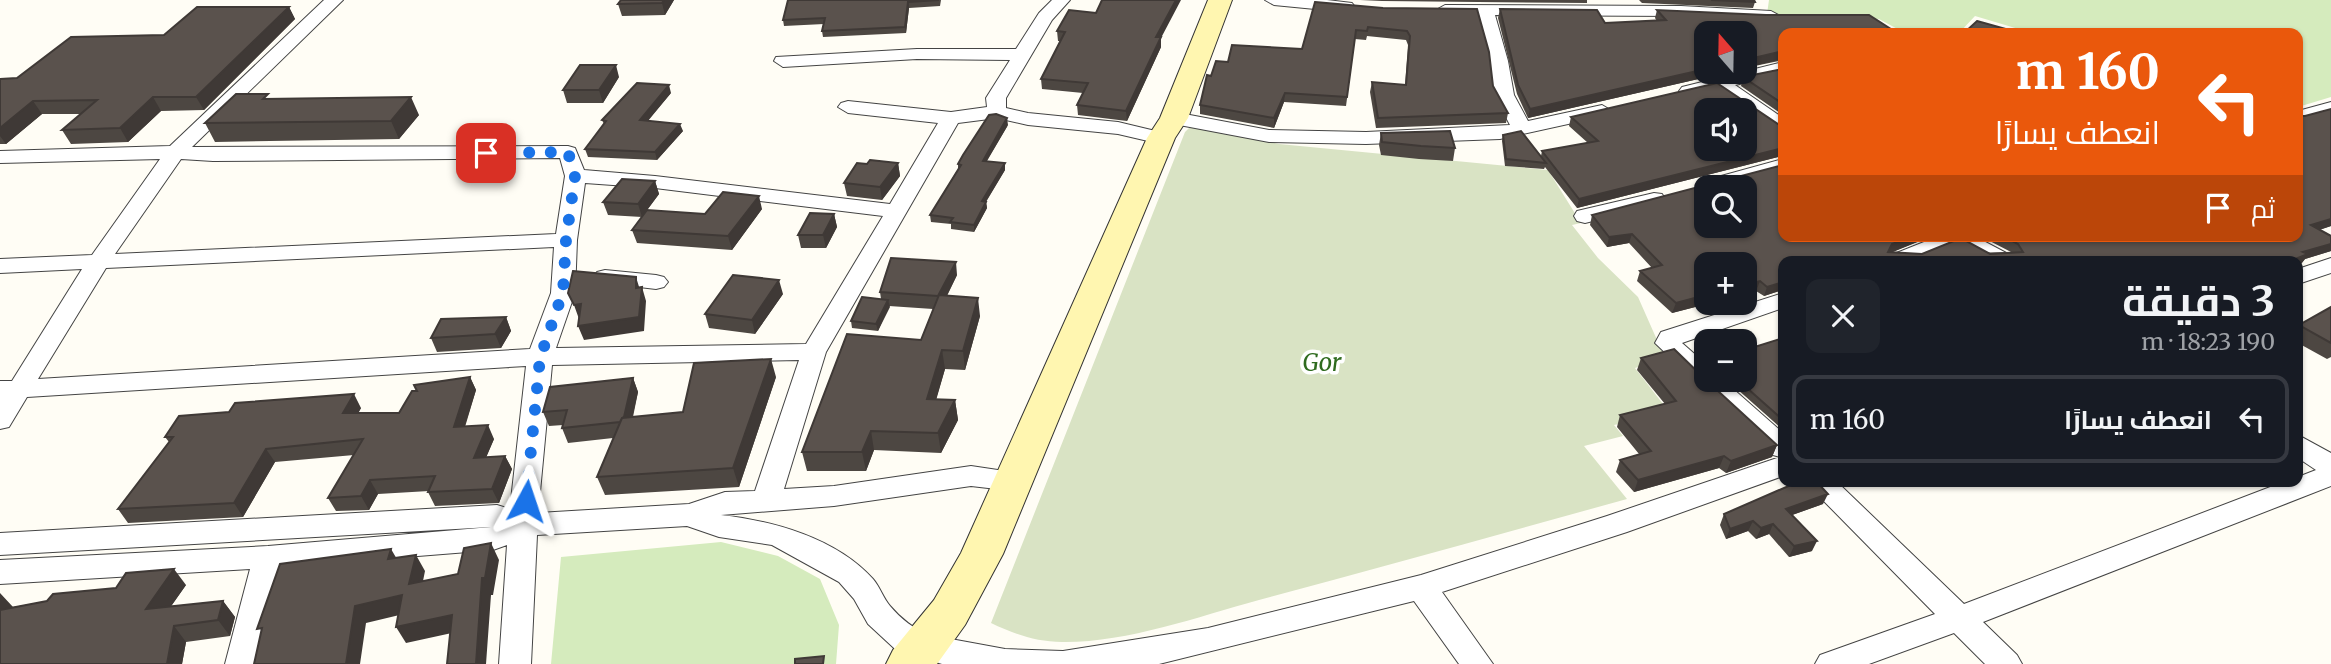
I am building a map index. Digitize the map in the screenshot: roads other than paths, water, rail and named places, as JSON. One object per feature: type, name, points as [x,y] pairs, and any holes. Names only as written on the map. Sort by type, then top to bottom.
[{"type":"main road","points":[[921,659],[995,527],[1168,128],[1220,0]]},
{"type":"street","points":[[0,420],[10,389],[175,152],[334,0]]},
{"type":"street","points":[[997,112],[996,98],[1045,17],[1061,0]]},
{"type":"street","points":[[1274,0],[1358,8]]},
{"type":"street","points":[[1432,10],[1485,10],[1515,5],[1772,16]]},
{"type":"street","points":[[1485,10],[1494,39],[1504,95],[1522,129]]},
{"type":"street","points":[[783,61],[917,54],[1023,55]]},
{"type":"street","points":[[1757,75],[1778,69]]},
{"type":"street","points":[[1667,97],[1720,84],[1778,124]]},
{"type":"street","points":[[848,107],[951,118],[997,112],[1028,119],[1118,128],[1168,128],[1312,139],[1500,133],[1627,106]]},
{"type":"street","points":[[2303,116],[2331,108]]},
{"type":"street","points":[[766,499],[814,352],[951,118]]},
{"type":"street","points":[[0,157],[175,152],[214,155],[568,152],[575,176],[566,240],[563,292],[540,358],[523,525],[515,664]]},
{"type":"street","points":[[1586,216],[1778,166]]},
{"type":"street","points":[[575,176],[654,182],[895,211]]},
{"type":"street","points":[[0,266],[566,240]]},
{"type":"street","points":[[1909,256],[1943,242]]},
{"type":"street","points":[[1969,242],[1995,256]]},
{"type":"street","points":[[2303,275],[2331,265]]},
{"type":"street","points":[[564,274],[656,282]]},
{"type":"street","points":[[1778,302],[1676,335],[1667,343],[1778,444]]},
{"type":"street","points":[[10,389],[540,358],[667,353],[814,352]]},
{"type":"street","points":[[2303,448],[2331,466]]},
{"type":"street","points":[[690,515],[719,526],[757,530],[781,537],[828,560],[850,574],[865,590],[879,615],[906,640],[921,659],[1063,664],[1108,661],[1208,641],[1421,587],[1617,524],[1778,468]]},
{"type":"street","points":[[2303,486],[2331,475]]},
{"type":"street","points":[[0,544],[496,516],[523,525],[690,515],[725,503],[834,496],[971,476],[1014,481]]},
{"type":"street","points":[[1824,487],[2006,664]]},
{"type":"street","points":[[1831,664],[1958,619],[2300,487]]},
{"type":"street","points":[[0,572],[268,557],[493,540],[523,525]]},
{"type":"street","points":[[241,664],[268,557]]},
{"type":"street","points":[[1421,587],[1477,664]]},
{"type":"park label","name":"Gor","points":[[1322,363]]}]
